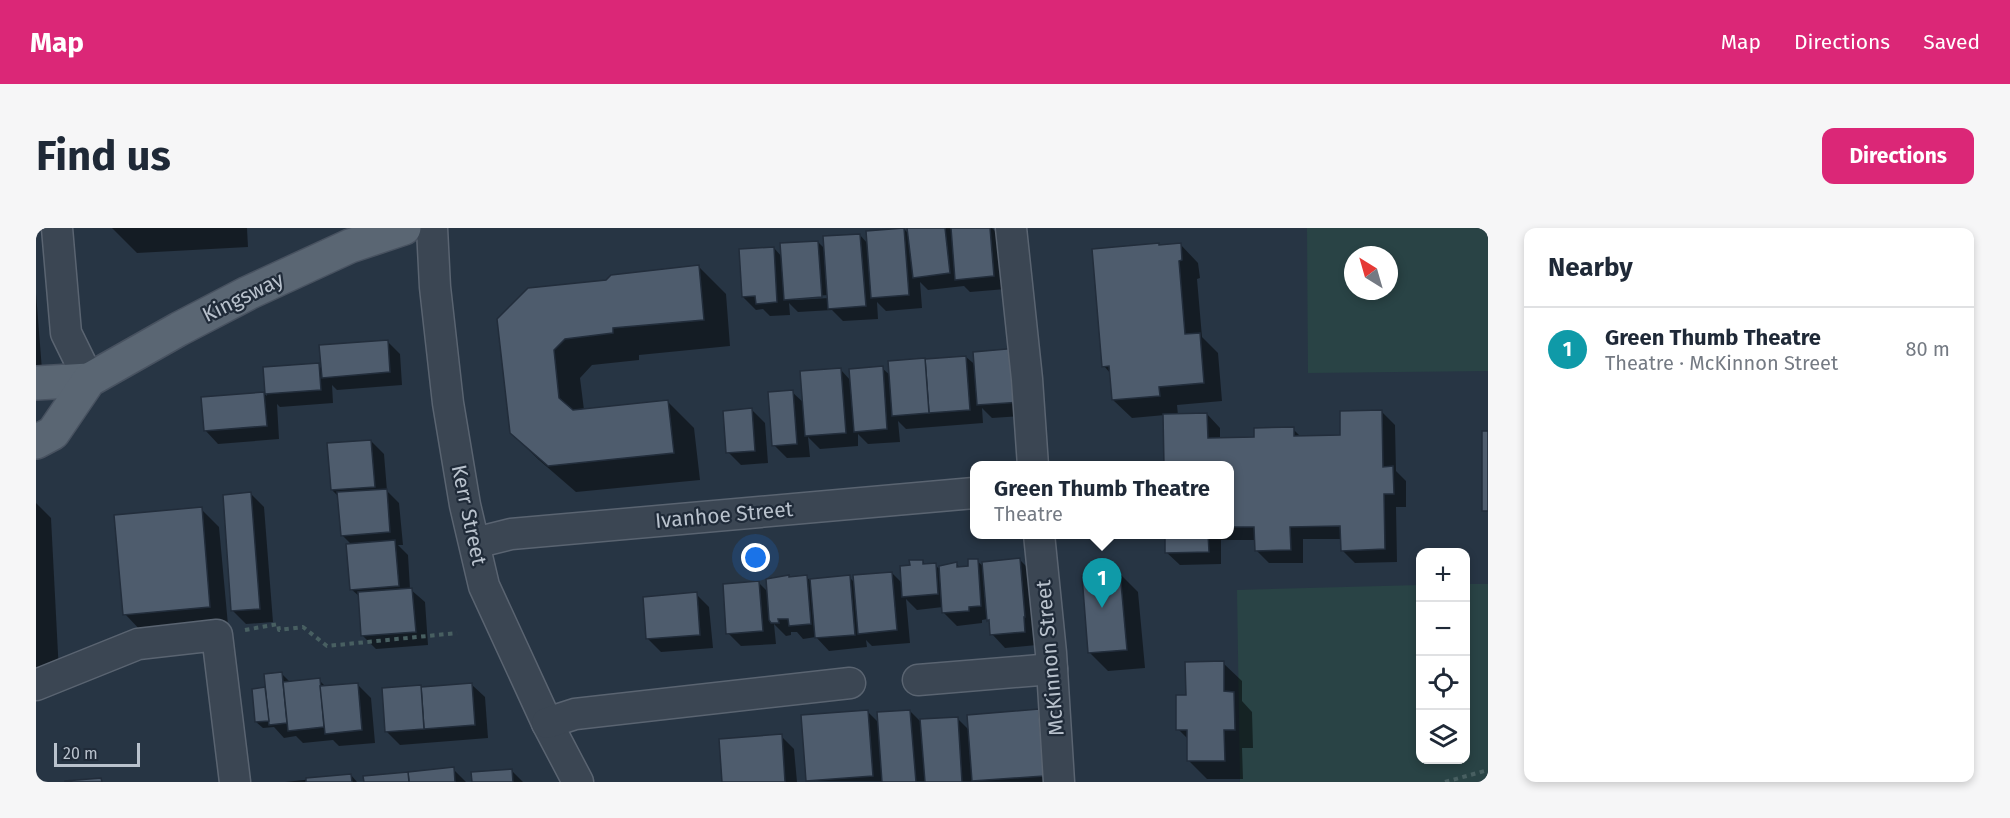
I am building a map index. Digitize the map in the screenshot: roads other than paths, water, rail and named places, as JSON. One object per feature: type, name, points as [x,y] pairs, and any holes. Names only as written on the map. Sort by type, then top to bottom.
[{"type":"main road","name":"Kingsway","points":[[36,442],[53,433],[89,380],[248,293],[350,246],[404,228]]},
{"type":"main road","name":"Kingsway","points":[[36,383],[89,380]]},
{"type":"street","points":[[57,228],[66,333],[89,380]]},
{"type":"street","name":"Kerr Street","points":[[432,228],[435,288],[448,403],[465,505],[484,586],[546,723],[578,782]]},
{"type":"street","points":[[1011,228],[1028,380],[1033,461]]},
{"type":"street","name":"Ivanhoe Street","points":[[475,543],[511,534],[970,493]]},
{"type":"street","name":"McKinnon Street","points":[[1039,539],[1052,669],[1059,782]]},
{"type":"street","points":[[36,685],[138,644],[217,635],[235,782]]},
{"type":"street","points":[[918,680],[1052,669]]},
{"type":"street","points":[[546,723],[575,714],[850,683]]},
{"type":"place","name":"Green Thumb Theatre","points":[[1102,608]]}]
